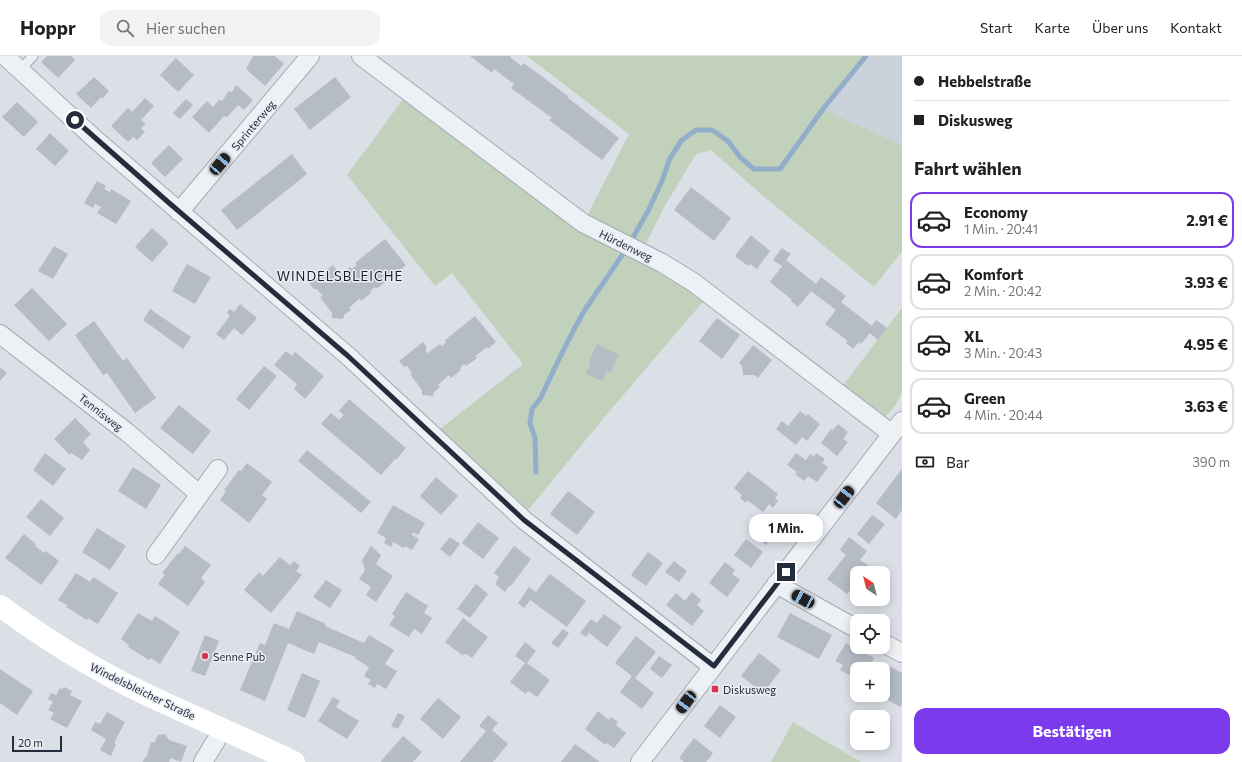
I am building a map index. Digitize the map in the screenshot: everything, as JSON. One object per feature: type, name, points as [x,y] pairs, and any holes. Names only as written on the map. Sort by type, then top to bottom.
[{"type":"main road","name":"Windelsbleicher Straße","points":[[0,606],[47,639],[76,657],[128,685],[294,762]]},
{"type":"street","points":[[5,56],[96,140],[348,356],[524,520],[714,666]]},
{"type":"street","name":"Sprinterweg","points":[[179,212],[310,56]]},
{"type":"street","name":"Hürdenweg","points":[[361,56],[583,223],[662,263],[693,282],[897,427]]},
{"type":"street","name":"Tennisweg","points":[[0,334],[128,433],[199,494]]},
{"type":"street","points":[[640,762],[897,427]]},
{"type":"street","points":[[156,554],[218,469]]},
{"type":"street","points":[[776,584],[850,625]]},
{"type":"street","points":[[890,647],[902,653]]},
{"type":"street","points":[[203,762],[223,729]]},
{"type":"lane","points":[[20,70],[32,56]]},
{"type":"shaded area","points":[[868,56],[902,56],[902,145],[825,110]]},
{"type":"green space","points":[[527,56],[868,56],[825,110],[902,145],[902,251],[874,287],[762,195],[711,150],[696,154],[666,204],[644,247],[587,216],[629,134]]},
{"type":"green space","points":[[404,98],[635,253],[706,298],[528,510],[440,429],[523,364],[452,273],[435,286],[347,175]]},
{"type":"green space","points":[[902,308],[902,393],[896,404],[883,420],[841,388]]},
{"type":"green space","points":[[793,722],[861,762],[771,762]]},
{"type":"building","points":[[47,56],[71,56],[75,60],[58,78],[41,62]]},
{"type":"building","points":[[253,56],[275,56],[284,64],[265,86],[246,69]]},
{"type":"building","points":[[470,56],[511,56],[510,57],[521,66],[524,63],[568,96],[567,97],[619,138],[602,160],[549,120],[552,118],[511,88],[514,84],[494,69],[492,73]]},
{"type":"building","points":[[176,58],[194,75],[178,92],[160,75]]},
{"type":"building","points":[[94,77],[109,91],[91,108],[76,94]]},
{"type":"building","points":[[335,77],[351,97],[310,130],[294,109]]},
{"type":"building","points":[[236,85],[253,100],[244,110],[238,105],[227,117],[224,116],[209,133],[192,117],[207,101],[213,107],[219,100],[222,101],[229,91],[232,92]]},
{"type":"building","points":[[145,98],[154,106],[141,120],[146,124],[141,128],[145,132],[137,140],[133,137],[128,142],[111,126],[128,108],[132,112]]},
{"type":"building","points":[[186,99],[193,105],[180,119],[173,113]]},
{"type":"building","points":[[17,102],[38,122],[24,137],[2,117]]},
{"type":"building","points":[[50,133],[69,151],[55,166],[36,149]]},
{"type":"building","points":[[169,145],[183,159],[165,177],[151,163]]},
{"type":"building","points":[[292,154],[307,174],[237,230],[221,210]]},
{"type":"building","points":[[97,181],[106,186],[104,189],[110,192],[111,189],[131,201],[116,224],[97,213],[101,207],[95,204],[93,208],[84,203]]},
{"type":"building","points":[[691,187],[731,218],[714,241],[674,210]]},
{"type":"building","points":[[152,228],[169,243],[152,262],[135,247]]},
{"type":"building","points":[[751,235],[770,251],[757,269],[750,264],[748,266],[735,256]]},
{"type":"building","points":[[385,239],[406,265],[398,272],[397,270],[385,279],[387,281],[376,289],[375,287],[370,291],[371,293],[361,301],[360,298],[349,308],[351,310],[344,315],[343,319],[332,318],[332,313],[320,297],[323,296],[309,283],[333,265],[336,269],[336,275],[339,276],[350,267],[352,269],[357,265],[355,263]]},
{"type":"building","points":[[54,246],[68,254],[53,279],[38,271]]},
{"type":"building","points":[[782,248],[791,254],[786,260],[816,284],[821,277],[846,296],[841,302],[872,326],[876,320],[887,328],[878,340],[870,333],[861,344],[859,342],[853,349],[846,343],[848,341],[825,324],[836,310],[811,291],[798,307],[791,301],[792,300],[770,282],[782,266],[773,260]]},
{"type":"building","points":[[187,264],[211,277],[195,304],[172,291]]},
{"type":"building","points":[[32,288],[67,324],[49,341],[14,305]]},
{"type":"building","points":[[240,304],[257,318],[242,335],[234,328],[224,340],[216,334],[230,316],[227,313],[230,309],[234,312]]},
{"type":"building","points":[[150,309],[191,337],[183,349],[143,320]]},
{"type":"building","points":[[475,316],[496,342],[488,349],[487,347],[475,356],[477,358],[466,366],[464,364],[460,368],[461,370],[451,378],[449,375],[438,385],[440,387],[434,392],[433,396],[422,395],[422,390],[410,374],[412,373],[407,366],[404,367],[399,361],[423,342],[426,346],[426,352],[428,353],[440,344],[442,346],[446,342],[445,340]]},
{"type":"building","points":[[717,318],[740,335],[722,359],[699,341]]},
{"type":"building","points":[[94,321],[123,361],[127,358],[156,398],[135,413],[107,373],[103,375],[75,335]]},
{"type":"building","points":[[597,344],[619,355],[610,373],[607,371],[602,381],[586,374],[591,363],[589,362]]},
{"type":"building","points":[[753,345],[772,360],[758,378],[754,375],[743,375],[742,366],[739,363]]},
{"type":"building","points":[[286,351],[292,356],[295,352],[324,376],[305,399],[294,389],[297,384],[274,365]]},
{"type":"building","points":[[264,366],[277,376],[249,410],[236,399]]},
{"type":"building","points":[[0,367],[7,373],[0,381]]},
{"type":"building","points":[[349,399],[406,448],[381,475],[321,424],[331,413],[339,420],[344,415],[339,411]]},
{"type":"building","points":[[179,405],[211,431],[193,454],[160,428]]},
{"type":"building","points":[[800,411],[806,416],[808,414],[820,424],[807,441],[802,437],[796,445],[776,429],[782,421],[788,426]]},
{"type":"building","points":[[75,418],[91,434],[83,442],[90,450],[82,460],[71,453],[70,455],[54,439]]},
{"type":"building","points":[[838,424],[848,432],[843,439],[848,442],[837,456],[821,443],[831,429],[833,430]]},
{"type":"building","points":[[307,450],[371,502],[361,513],[298,461]]},
{"type":"building","points":[[45,453],[66,469],[53,486],[33,470]]},
{"type":"building","points":[[796,453],[806,460],[810,454],[814,457],[816,453],[825,459],[822,463],[828,467],[817,482],[808,476],[804,481],[795,474],[797,472],[787,465]]},
{"type":"building","points":[[247,463],[272,482],[262,495],[267,499],[249,523],[220,500],[226,491],[224,490],[239,470],[241,471]]},
{"type":"building","points":[[133,467],[161,485],[146,509],[118,491]]},
{"type":"building","points":[[902,469],[902,510],[896,519],[876,503]]},
{"type":"building","points":[[748,471],[778,494],[775,498],[778,501],[773,508],[769,504],[763,512],[747,500],[746,503],[740,498],[742,495],[734,488]]},
{"type":"building","points":[[436,477],[458,496],[441,515],[420,496]]},
{"type":"building","points":[[568,491],[595,512],[577,535],[550,514]]},
{"type":"building","points":[[41,499],[64,518],[50,536],[26,517]]},
{"type":"building","points":[[393,505],[425,523],[418,535],[413,532],[412,535],[419,539],[412,550],[405,546],[404,548],[393,542],[391,547],[384,543],[386,538],[377,533]]},
{"type":"building","points":[[872,515],[885,524],[869,544],[857,534]]},
{"type":"building","points":[[478,522],[499,538],[483,559],[462,543]]},
{"type":"building","points":[[763,523],[776,532],[766,545],[754,535]]},
{"type":"building","points":[[97,528],[126,546],[110,570],[82,552]]},
{"type":"building","points":[[24,534],[44,553],[46,551],[59,561],[41,585],[5,558]]},
{"type":"building","points":[[450,537],[460,544],[450,557],[440,549]]},
{"type":"building","points":[[849,537],[867,551],[860,560],[869,566],[850,566],[850,590],[847,594],[827,579],[846,555],[840,550]]},
{"type":"building","points":[[746,539],[763,552],[751,568],[734,555]]},
{"type":"building","points":[[185,546],[211,565],[201,578],[205,582],[188,606],[158,584],[165,574],[162,573]]},
{"type":"building","points":[[371,546],[381,555],[376,564],[393,576],[376,602],[366,595],[371,587],[359,579],[365,570],[362,560]]},
{"type":"building","points":[[514,546],[531,559],[505,592],[495,584],[499,577],[494,573]]},
{"type":"building","points":[[648,552],[663,563],[646,586],[631,575]]},
{"type":"building","points":[[280,557],[290,565],[294,561],[300,566],[296,571],[302,575],[271,613],[244,590],[259,572],[263,576]]},
{"type":"building","points":[[674,561],[687,571],[679,582],[665,572]]},
{"type":"building","points":[[725,562],[735,570],[732,574],[740,580],[727,597],[709,583]]},
{"type":"building","points":[[76,573],[90,582],[93,577],[118,593],[98,624],[88,618],[87,620],[66,607],[67,605],[58,600]]},
{"type":"building","points":[[550,574],[586,601],[567,627],[530,600],[524,608],[518,603],[529,587],[536,592]]},
{"type":"building","points":[[326,580],[342,590],[330,608],[313,597]]},
{"type":"building","points":[[476,584],[488,594],[470,618],[457,609]]},
{"type":"building","points":[[406,592],[428,606],[424,613],[432,618],[422,634],[414,629],[409,637],[389,625],[395,616],[392,614]]},
{"type":"building","points":[[692,592],[701,600],[697,605],[704,611],[692,626],[666,605],[676,593],[685,601]]},
{"type":"building","points":[[297,611],[326,624],[325,626],[364,643],[369,635],[394,650],[385,664],[397,671],[386,689],[377,684],[375,688],[368,684],[371,680],[364,676],[369,667],[355,658],[356,657],[319,642],[314,654],[288,643],[265,701],[240,690],[260,643],[265,645],[274,623],[289,629]]},
{"type":"building","points":[[138,613],[152,621],[155,616],[180,632],[160,664],[151,658],[149,660],[128,647],[129,645],[121,639]]},
{"type":"building","points":[[790,613],[832,635],[819,659],[777,637]]},
{"type":"building","points":[[604,614],[622,627],[607,647],[589,633],[586,637],[580,633],[591,619],[597,623]]},
{"type":"building","points":[[463,618],[488,637],[472,658],[467,654],[462,655],[445,642]]},
{"type":"building","points":[[563,629],[569,633],[558,648],[551,643]]},
{"type":"building","name":"Senne Pub","points":[[205,635],[219,641],[205,676],[191,671]]},
{"type":"building","points":[[636,636],[656,652],[635,678],[654,693],[642,709],[620,692],[632,676],[615,663]]},
{"type":"building","points":[[525,642],[536,651],[527,663],[550,680],[537,697],[528,691],[526,694],[510,682],[525,663],[515,656]]},
{"type":"building","points":[[846,643],[850,645],[850,654],[867,654],[874,658],[872,662],[850,662],[850,675],[840,670],[843,665],[835,661]]},
{"type":"building","points":[[759,653],[781,670],[763,693],[741,676]]},
{"type":"building","points":[[659,656],[672,665],[662,678],[650,669]]},
{"type":"building","points":[[890,667],[902,673],[902,704],[900,707],[890,701]]},
{"type":"building","points":[[0,669],[33,691],[17,715],[0,703]]},
{"type":"building","points":[[302,673],[320,681],[305,718],[287,710]]},
{"type":"building","points":[[64,687],[72,691],[70,695],[82,701],[67,728],[50,719],[54,713],[48,710],[53,702],[48,699],[51,693],[56,695],[60,688],[62,689]]},
{"type":"building","points":[[333,697],[340,701],[336,707],[359,721],[347,739],[318,721]]},
{"type":"building","points":[[438,698],[461,717],[443,739],[420,719]]},
{"type":"building","points":[[720,705],[736,717],[720,738],[704,726]]},
{"type":"building","points":[[598,711],[609,720],[611,717],[618,722],[616,725],[626,733],[614,748],[607,743],[605,745],[585,729]]},
{"type":"building","points":[[107,712],[125,722],[114,743],[116,744],[111,756],[100,750],[106,739],[91,730],[95,722],[100,724]]},
{"type":"building","points":[[398,713],[405,716],[398,729],[391,726]]},
{"type":"building","points":[[488,715],[498,723],[492,730],[508,744],[493,762],[460,762],[486,731],[479,726]]},
{"type":"building","points":[[165,734],[169,740],[187,746],[181,762],[171,758],[169,762],[143,762],[144,758],[146,758],[151,742],[154,743],[158,735]]},
{"type":"building","points":[[403,736],[422,752],[413,762],[382,762],[381,761]]},
{"type":"building","points":[[694,738],[713,753],[706,762],[684,762],[679,758]]},
{"type":"building","points":[[575,744],[600,762],[561,762]]},
{"type":"waterway","points":[[631,241],[649,209],[662,181],[670,158],[682,140],[696,130],[712,130],[728,141],[740,157],[754,169],[780,169],[823,109],[866,56]]},
{"type":"waterway","points":[[536,472],[535,438],[530,423],[532,409],[540,399],[583,313],[624,252]]},
{"type":"place","name":"Senne Pub","points":[[205,656]]},
{"type":"place","name":"Diskusweg","points":[[715,689]]},
{"type":"district","name":"WINDELSBLEICHE","points":[[340,276]]},
{"type":"route","points":[[75,120],[96,140],[348,356],[524,520],[714,666],[786,572]]}]
